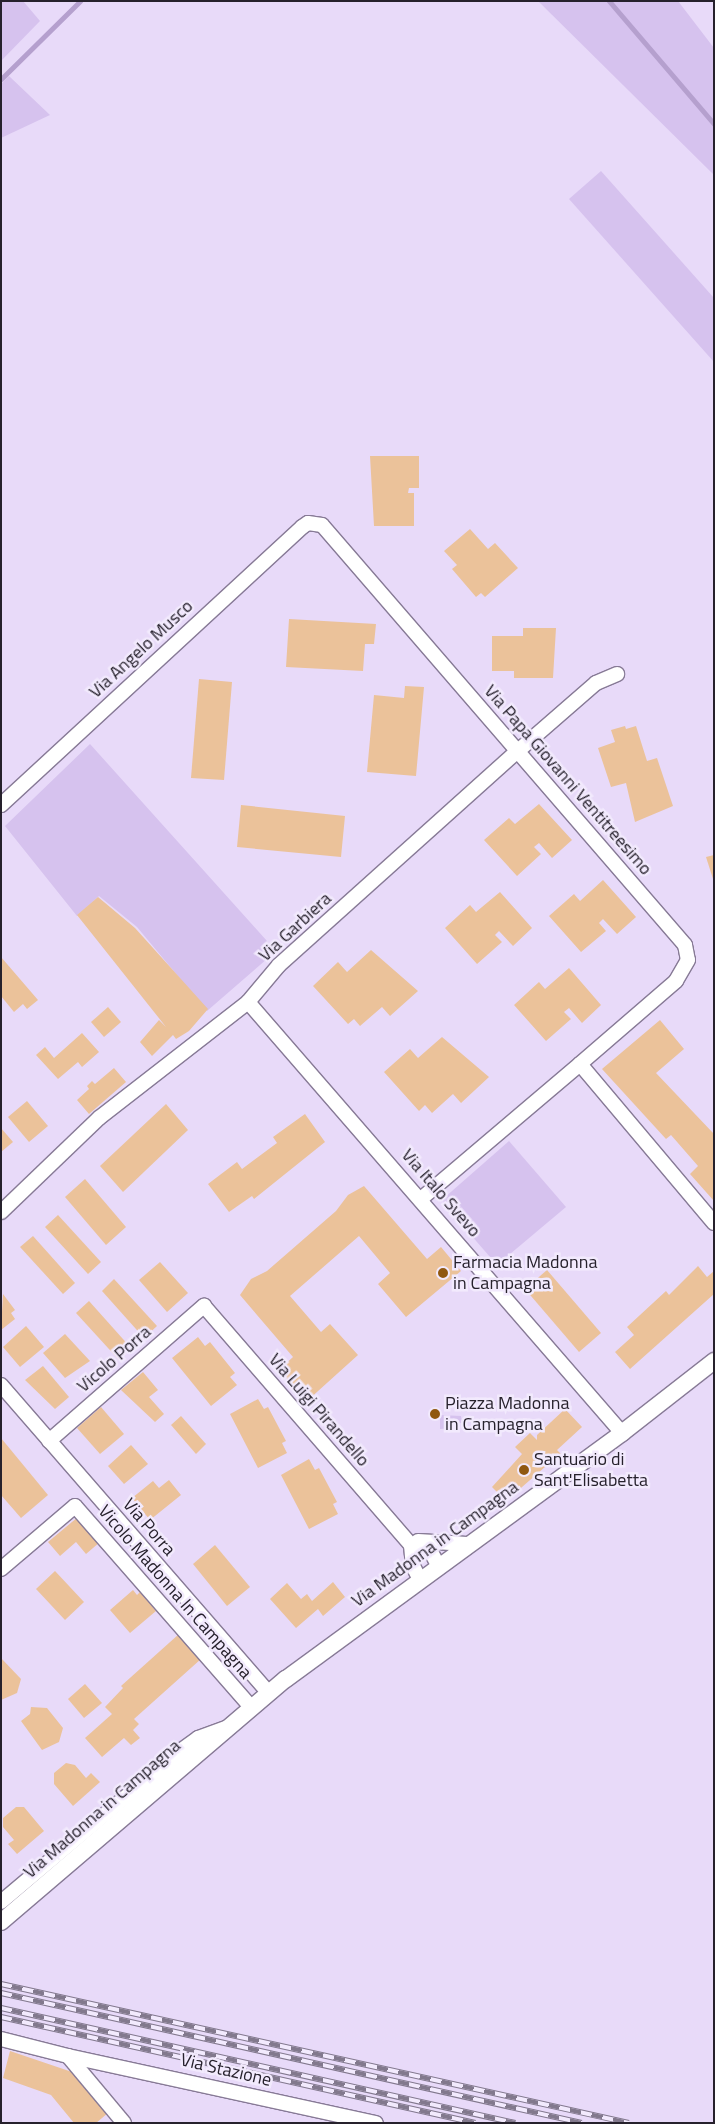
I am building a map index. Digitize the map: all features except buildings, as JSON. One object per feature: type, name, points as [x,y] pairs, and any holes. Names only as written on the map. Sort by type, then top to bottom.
[{"type":"street","name":"Via Papa Giovanni Ventitreesimo","points":[[308,523],[322,525],[519,750],[688,952],[686,967],[676,981],[422,1198]]},
{"type":"street","name":"Via Angelo Musco","points":[[1,805],[308,523]]},
{"type":"street","name":"Via Garbiera","points":[[1,1212],[99,1118],[248,1002],[279,965],[519,750],[596,683],[617,674]]},
{"type":"street","name":"Via Italo Svevo","points":[[248,1002],[422,1198],[622,1433]]},
{"type":"street","points":[[580,1064],[714,1223]]},
{"type":"street","name":"Vicolo Porra","points":[[49,1441],[204,1306]]},
{"type":"street","name":"Via Luigi Pirandello","points":[[204,1306],[408,1542],[430,1550],[438,1565]]},
{"type":"street","name":"Via Madonna in Campagna","points":[[1,1922],[251,1707],[419,1578],[622,1433],[714,1360]]},
{"type":"street","name":"Via Porra","points":[[1,1385],[269,1693]]},
{"type":"street","name":"Vicolo Madonna In Campagna","points":[[1,1569],[75,1506],[251,1707]]},
{"type":"street","points":[[419,1578],[413,1566],[408,1542],[467,1544]]},
{"type":"street","name":"Via Madonna in Campagna","points":[[1,1902],[179,1752],[198,1738],[228,1726]]},
{"type":"street","name":"Via Stazione","points":[[1,2039],[68,2056],[376,2123]]},
{"type":"street","points":[[68,2056],[124,2123]]},
{"type":"shaded area","points":[[1,1],[23,1],[40,21],[1,61]]},
{"type":"shaded area","points":[[538,1],[678,1],[714,48],[714,175]]},
{"type":"shaded area","points":[[9,76],[50,115],[1,138],[1,84]]},
{"type":"shaded area","points":[[601,171],[714,298],[714,362],[569,199]]},
{"type":"shaded area","points":[[90,744],[276,951],[207,1011],[137,927],[99,896],[77,916],[5,826]]},
{"type":"shaded area","points":[[509,1141],[566,1207],[497,1265],[443,1203],[444,1198]]},
{"type":"shaded area","points":[[440,1415],[461,1416],[462,1423],[454,1423],[454,1428],[440,1429]]},
{"type":"waterway","points":[[1,79],[80,1]]},
{"type":"waterway","points":[[609,1],[714,124]]},
{"type":"railway","points":[[1,1984],[629,2123]]},
{"type":"railway","points":[[1,1993],[582,2123]]},
{"type":"railway","points":[[1,2008],[515,2123]]},
{"type":"railway","points":[[1,2017],[475,2123]]},
{"type":"place","name":"Farmacia Madonna in Campagna","points":[[443,1273]]},
{"type":"place","name":"Piazza Madonna in Campagna","points":[[435,1414]]},
{"type":"place","name":"Santuario di Sant'Elisabetta","points":[[524,1470]]}]
